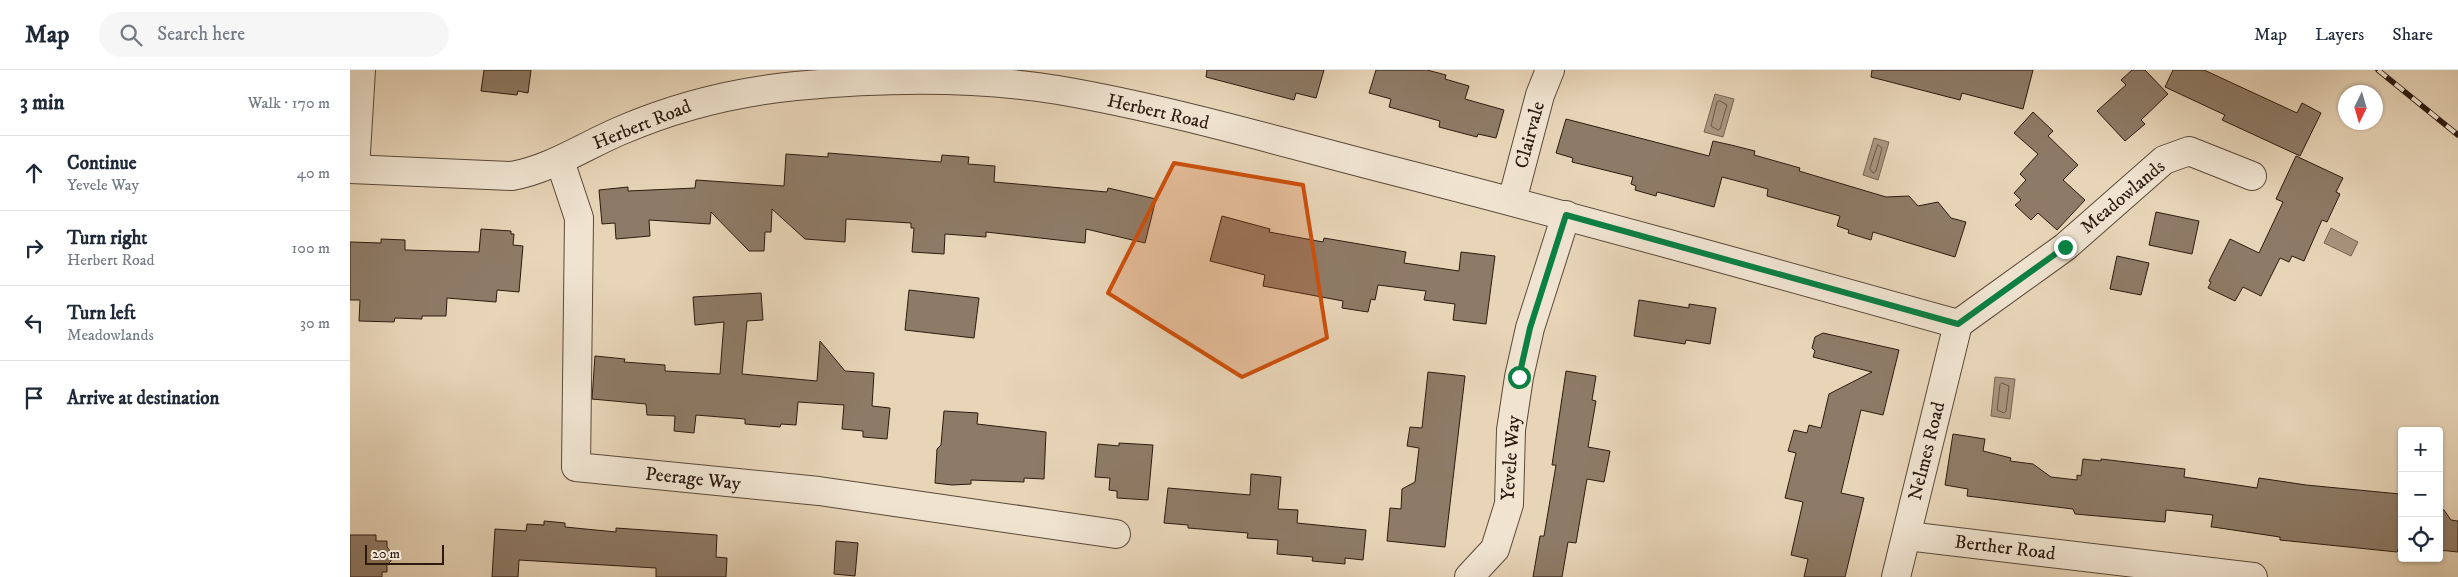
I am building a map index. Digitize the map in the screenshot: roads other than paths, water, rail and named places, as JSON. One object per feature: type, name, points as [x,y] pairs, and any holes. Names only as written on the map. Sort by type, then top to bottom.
[{"type":"street","points":[[352,169],[361,70]]},
{"type":"street","name":"Clairvale","points":[[1512,201],[1540,95],[1550,70]]},
{"type":"street","name":"Herbert Road","points":[[352,169],[512,176],[536,171],[560,161],[617,132],[663,113],[709,100],[749,92],[856,82],[928,80],[997,83],[1058,80],[1159,110],[1566,215],[1958,324]]},
{"type":"street","name":"Meadowlands","points":[[1958,324],[2065,247],[2164,160],[2188,150],[2252,176]]},
{"type":"street","name":"Peerage Way","points":[[560,161],[579,218],[576,467],[820,491],[1116,534]]},
{"type":"street","name":"Yevele Way","points":[[1469,577],[1495,549],[1509,504],[1511,430],[1519,377],[1530,328],[1566,215]]},
{"type":"street","name":"Nelmes Road","points":[[1896,577],[1958,324]]},
{"type":"street","name":"Berther Road","points":[[1906,536],[2253,577]]},
{"type":"water","points":[[1715,94],[1734,99],[1723,137],[1704,132]]},
{"type":"water","points":[[1874,138],[1889,142],[1878,180],[1863,175]]},
{"type":"water","points":[[2331,228],[2358,242],[2351,256],[2324,243]]},
{"type":"water","points":[[1995,377],[2015,379],[2010,419],[1991,416]]},
{"type":"railway","points":[[2378,70],[2458,135]]}]
